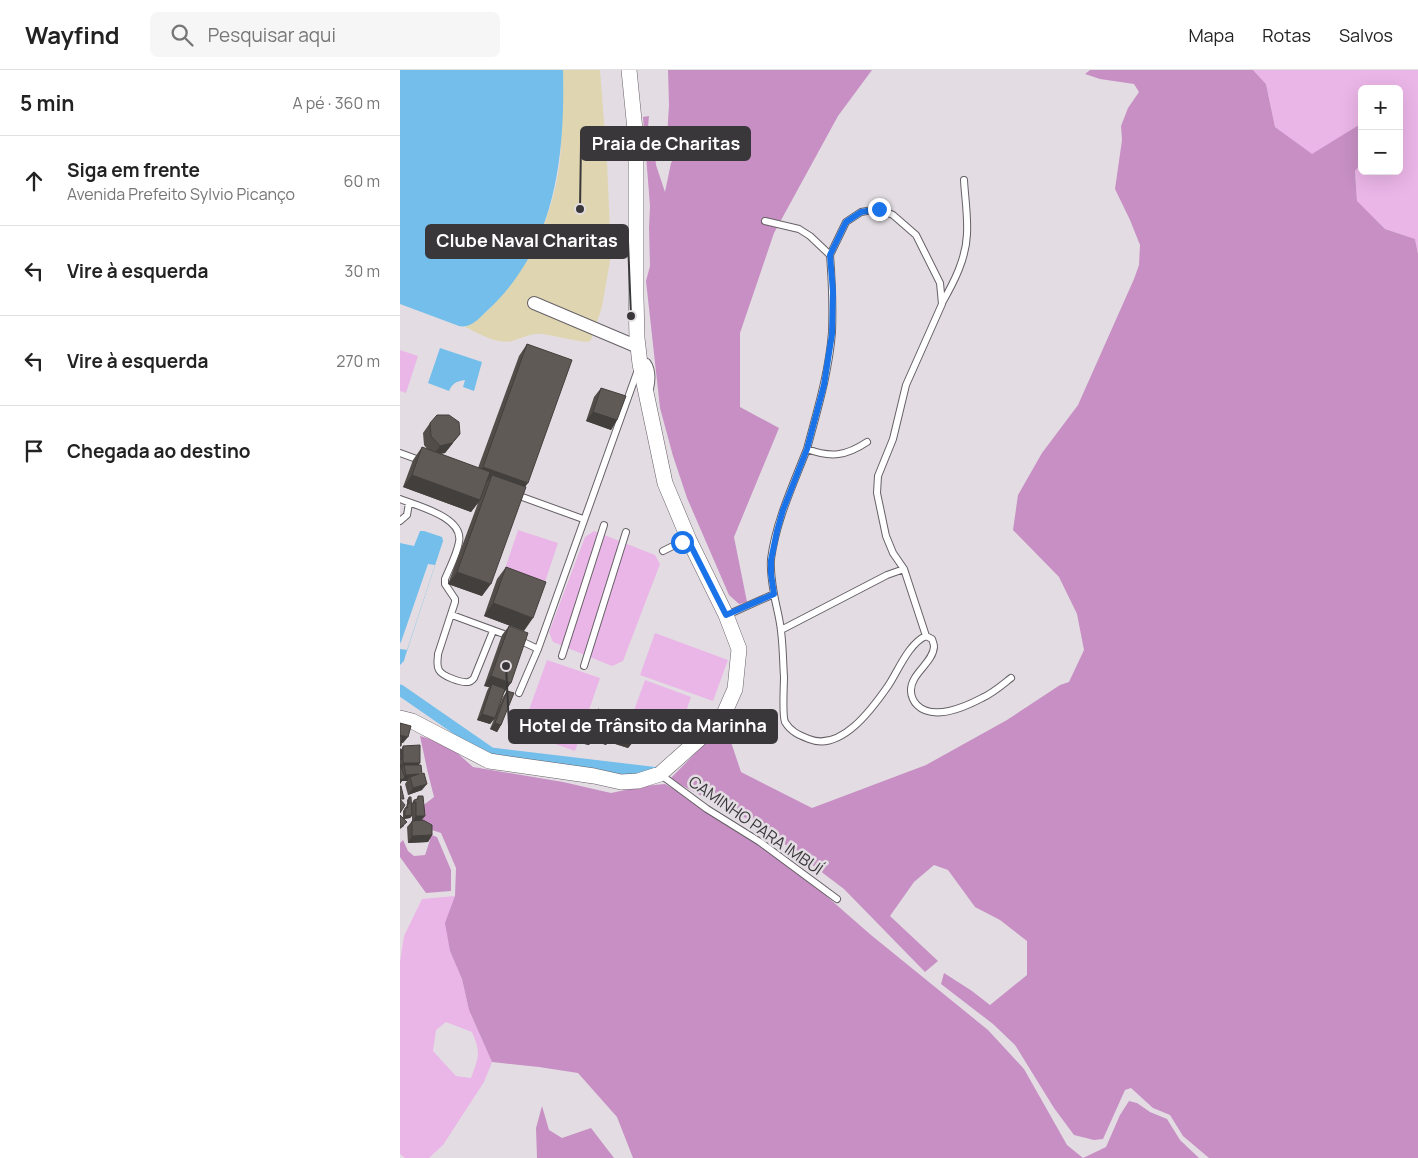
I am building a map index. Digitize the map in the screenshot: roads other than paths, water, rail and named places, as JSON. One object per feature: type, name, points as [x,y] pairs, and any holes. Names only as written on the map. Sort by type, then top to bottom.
[{"type":"street","points":[[400,718],[412,721],[489,760],[621,782],[638,781],[660,774],[706,733],[724,714],[735,689],[739,649],[726,615],[688,540],[665,483],[640,364],[631,306],[636,155],[629,70]]},
{"type":"street","points":[[534,303],[638,342]]},
{"type":"lane","points":[[926,636],[904,569],[893,553],[886,536],[877,492],[878,476],[895,433],[906,385],[942,304],[954,283],[961,263],[967,235],[964,180]]},
{"type":"lane","points":[[942,304],[940,283],[920,240],[909,227],[893,215],[879,209],[861,212],[846,222],[830,255],[833,292],[832,334],[824,385],[807,449],[783,510],[771,560],[771,574],[781,630],[784,721],[794,734],[814,742],[832,741],[846,734],[865,716],[888,686],[914,645],[920,638],[926,636],[932,639],[934,647],[930,657],[914,681],[911,690],[914,702],[922,710],[934,713],[954,710],[984,698],[1011,678]]},
{"type":"lane","points":[[765,221],[799,229],[810,236],[830,255]]},
{"type":"lane","points":[[519,693],[538,649],[640,364]]},
{"type":"lane","points":[[807,449],[819,454],[838,454],[854,450],[867,442]]},
{"type":"lane","points":[[400,453],[426,462]]},
{"type":"lane","points":[[506,491],[584,519]]},
{"type":"lane","points":[[400,499],[446,517],[456,526],[459,532],[460,541],[445,579],[445,584],[455,599],[452,616],[438,654],[439,670],[444,676],[465,682],[471,681],[474,678],[493,631]]},
{"type":"lane","points":[[400,521],[407,515],[409,503]]},
{"type":"lane","points":[[562,656],[604,525]]},
{"type":"lane","points":[[584,666],[626,532]]},
{"type":"lane","points":[[663,552],[688,540]]},
{"type":"lane","points":[[781,630],[887,575],[904,569]]},
{"type":"lane","points":[[726,615],[774,594]]},
{"type":"lane","points":[[452,616],[524,642],[538,649]]},
{"type":"lane","name":"CAMINHO PARA IMBUÍ","points":[[660,774],[707,809],[760,842],[837,899]]},
{"type":"water","points":[[400,70],[563,70],[562,134],[558,166],[552,197],[543,227],[530,255],[513,282],[484,314],[468,325],[459,326],[400,304]]},
{"type":"water","points":[[440,348],[482,362],[474,391],[463,387],[465,380],[455,383],[449,391],[428,383]]},
{"type":"water","points":[[420,531],[442,537],[443,541],[404,661],[400,665],[400,543],[414,546]]},
{"type":"waterway","points":[[400,690],[491,753],[659,773]]},
{"type":"place","name":"Praia de Charitas","points":[[580,209]]},
{"type":"place","name":"Clube Naval Charitas","points":[[631,316]]},
{"type":"place","name":"Hotel de Trânsito da Marinha","points":[[506,666]]}]
